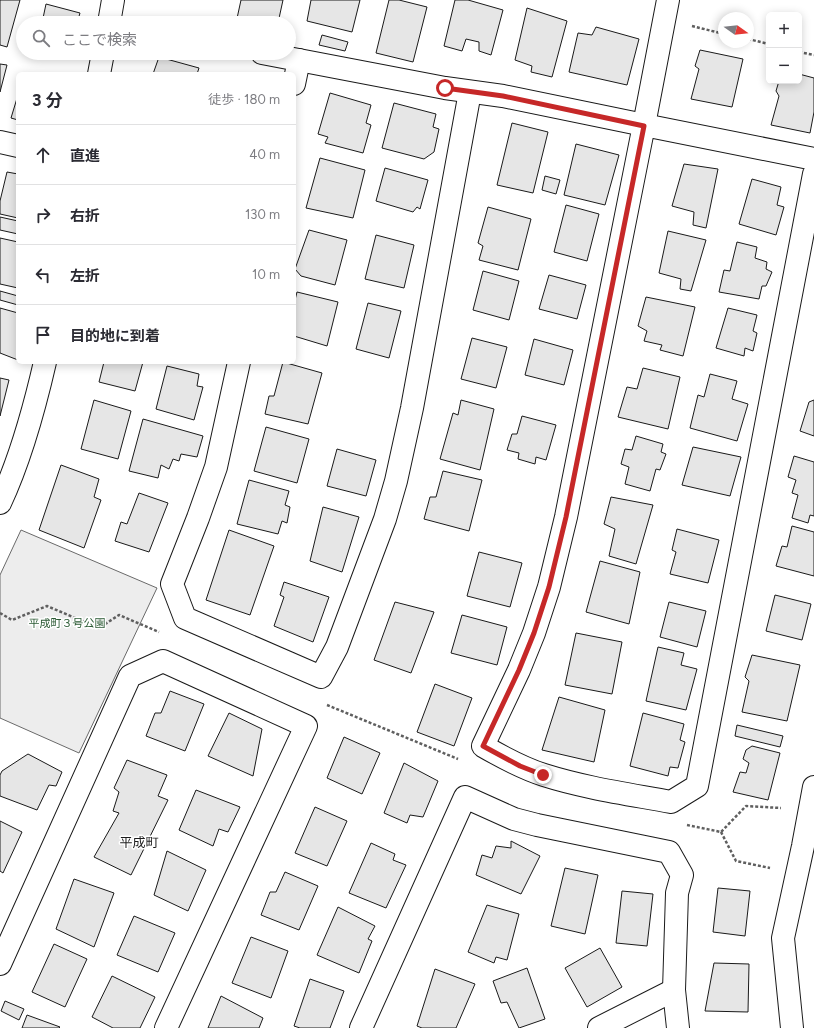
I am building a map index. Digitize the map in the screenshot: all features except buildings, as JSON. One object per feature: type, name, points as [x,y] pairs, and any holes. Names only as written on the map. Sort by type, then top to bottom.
[{"type":"street","points":[[110,16],[113,0]]},
{"type":"street","points":[[668,0],[566,517],[549,587],[534,633],[519,670],[483,746],[520,766],[543,775],[572,783],[670,802],[696,786],[814,174]]},
{"type":"street","points":[[296,59],[470,92],[503,96],[644,126],[814,159]]},
{"type":"street","points":[[99,72],[102,60]]},
{"type":"street","points":[[296,74],[299,60]]},
{"type":"street","points":[[239,364],[216,467],[172,584],[185,618],[321,677],[339,640],[385,519],[396,481],[412,408],[470,92]]},
{"type":"street","points":[[0,142],[16,146]]},
{"type":"street","points":[[0,503],[20,455],[45,364]]},
{"type":"street","points":[[0,964],[130,676],[162,661],[306,726],[166,1028]]},
{"type":"street","points":[[792,1028],[783,938],[814,787]]},
{"type":"street","points":[[364,1027],[465,797],[514,819],[669,852],[682,875],[677,893],[674,990],[678,1028]]},
{"type":"street","points":[[599,1028],[674,990]]},
{"type":"path","points":[[754,40],[766,43]]},
{"type":"path","points":[[802,53],[814,55]]},
{"type":"path","points":[[721,832],[736,861],[775,869]]},
{"type":"shaded area","name":"平成町３号公園","points":[[21,530],[157,588],[79,753],[0,718],[0,575]]},
{"type":"district","name":"平成町","points":[[139,842]]},
{"type":"route","points":[[445,88],[503,96],[644,126],[566,517],[549,587],[534,633],[519,670],[483,746],[520,766],[543,775]]}]
